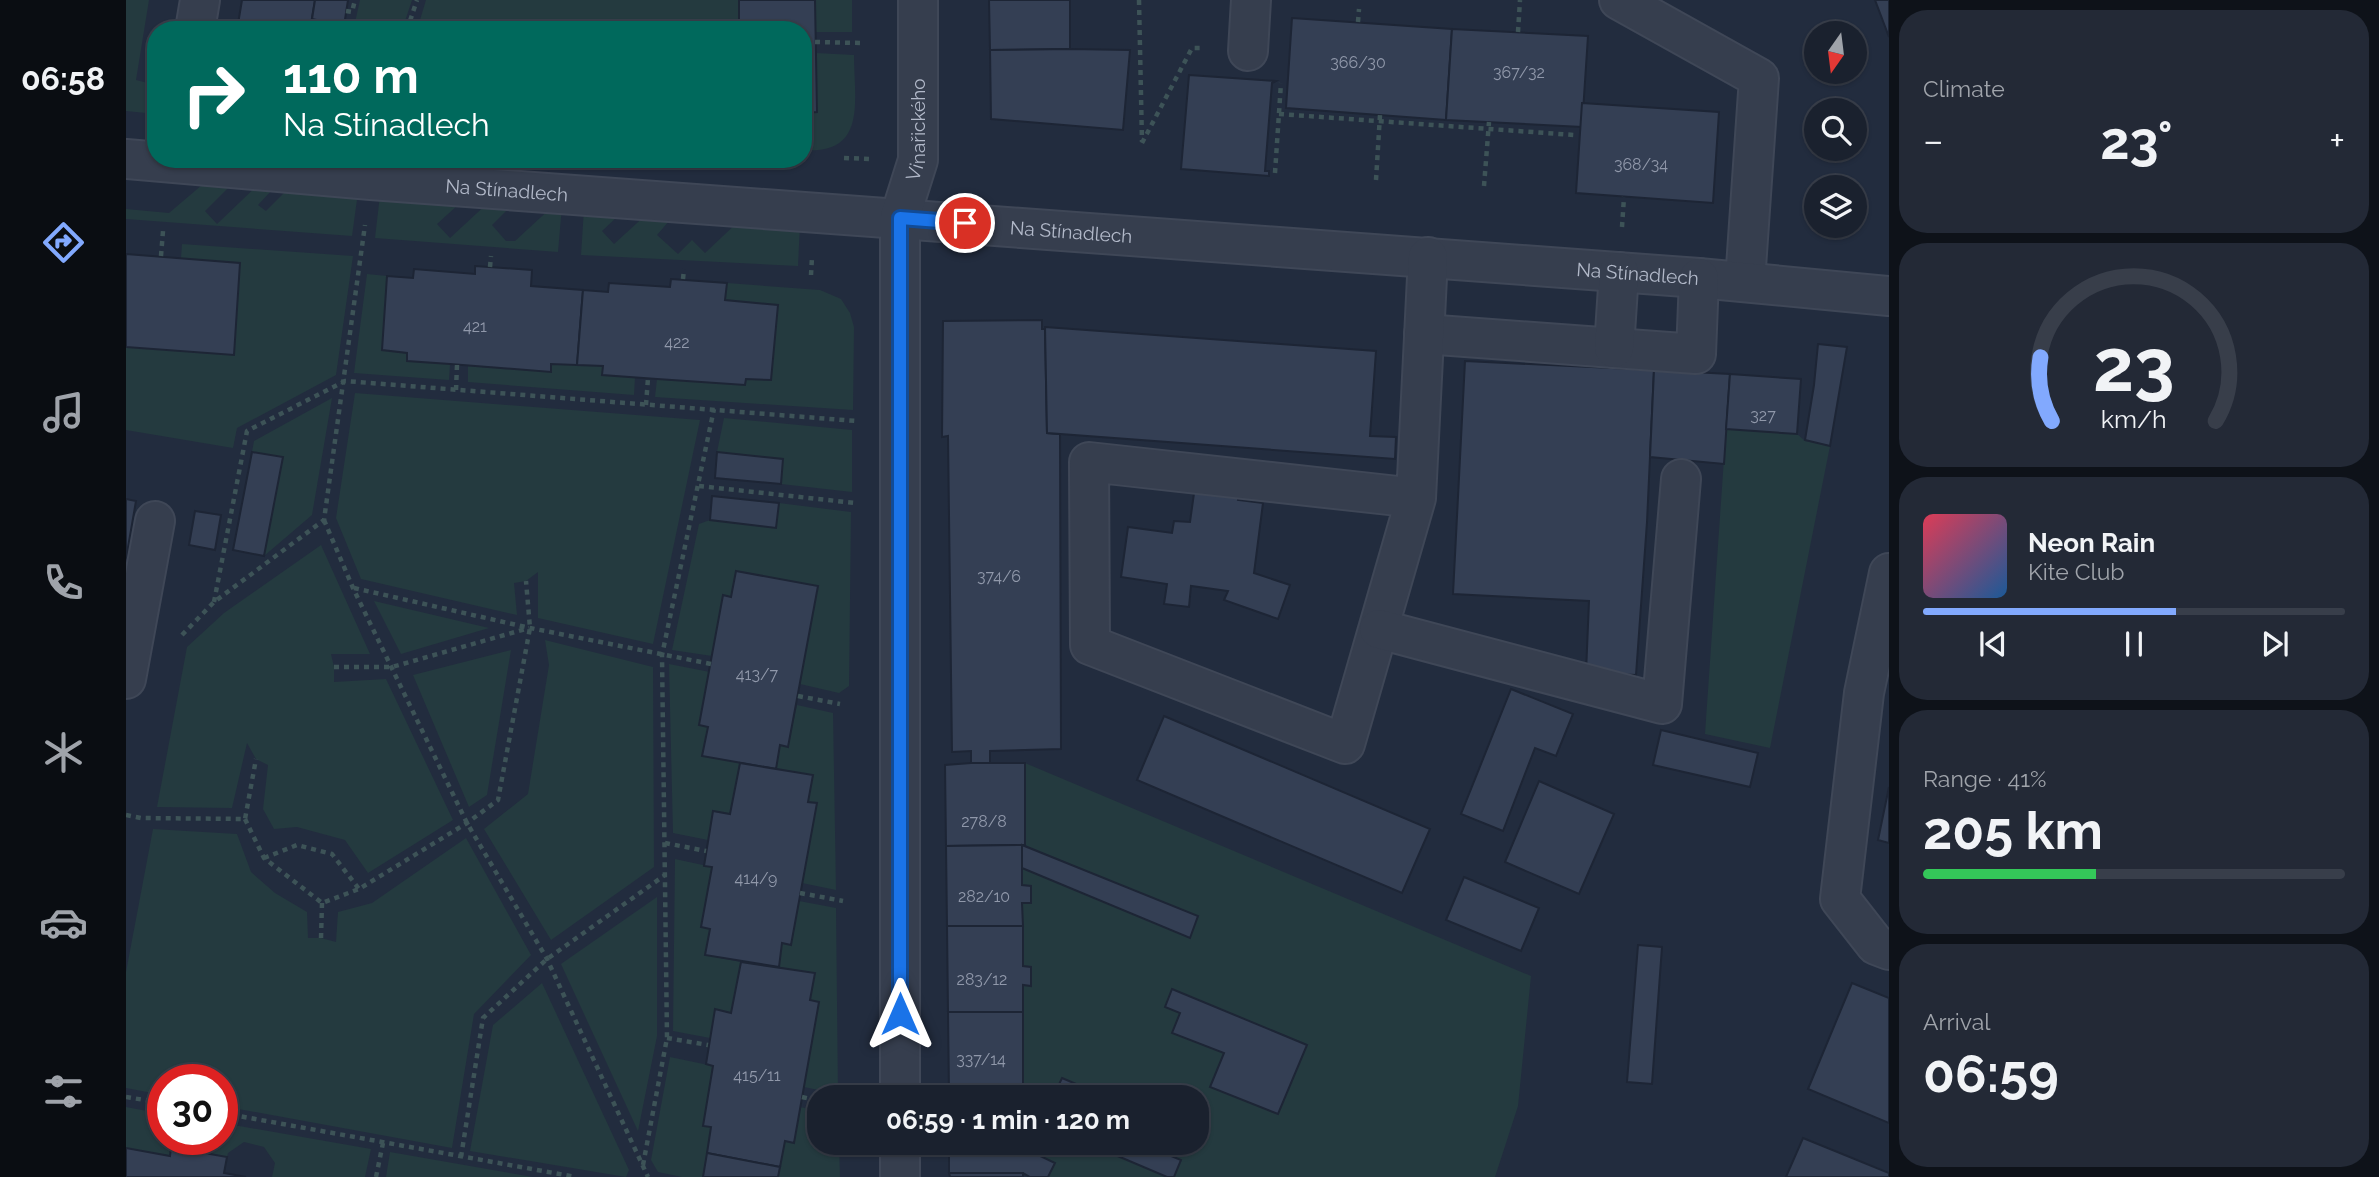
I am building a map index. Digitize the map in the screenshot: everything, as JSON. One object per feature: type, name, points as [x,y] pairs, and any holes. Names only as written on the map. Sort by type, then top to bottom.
[{"type":"street","points":[[196,21],[200,0]]},
{"type":"street","name":"Vinařického","points":[[900,1085],[900,218],[918,160],[918,0]]},
{"type":"street","points":[[1248,51],[1251,0]]},
{"type":"street","points":[[1619,0],[1759,78],[1745,282]]},
{"type":"street","name":"Na Stínadlech","points":[[126,159],[147,160]]},
{"type":"street","name":"Na Stínadlech","points":[[245,168],[371,180],[1699,278],[1889,296]]},
{"type":"street","points":[[1416,498],[1089,463],[1090,645],[1345,744],[1416,498],[1428,257]]},
{"type":"street","points":[[1614,348],[1619,272]]},
{"type":"street","points":[[1424,334],[1696,354],[1699,278]]},
{"type":"street","points":[[1379,629],[1661,704],[1681,479]]},
{"type":"street","points":[[126,679],[131,621],[155,521]]},
{"type":"street","points":[[1889,573],[1864,693],[1840,899],[1876,945],[1889,950]]},
{"type":"street","points":[[900,1155],[900,1177]]},
{"type":"path","points":[[346,11],[352,12],[355,0]]},
{"type":"path","points":[[410,21],[417,0]]},
{"type":"path","points":[[1139,0],[1142,143],[1192,48],[1283,53],[1275,173]]},
{"type":"path","points":[[1518,32],[1520,0]]},
{"type":"path","points":[[1358,22],[1359,9]]},
{"type":"path","points":[[816,42],[862,43]]},
{"type":"path","points":[[1279,114],[1574,135]]},
{"type":"path","points":[[1376,180],[1380,115]]},
{"type":"path","points":[[1485,186],[1489,122]]},
{"type":"path","points":[[1622,232],[1624,197]]},
{"type":"path","points":[[161,256],[163,231]]},
{"type":"path","points":[[362,247],[324,520],[353,588],[467,823],[547,960],[648,1177]]},
{"type":"path","points":[[490,267],[491,256]]},
{"type":"path","points":[[683,279],[684,269]]},
{"type":"path","points":[[456,390],[457,365]]},
{"type":"path","points":[[646,405],[648,378]]},
{"type":"path","points":[[214,602],[247,431],[345,381],[861,421]]},
{"type":"path","points":[[643,1165],[667,1038],[662,655],[714,409]]},
{"type":"path","points":[[699,486],[859,503]]},
{"type":"path","points":[[176,641],[214,602],[324,520]]},
{"type":"path","points":[[323,903],[359,889],[467,823],[498,800],[530,628],[526,581]]},
{"type":"path","points":[[353,588],[530,628],[711,664]]},
{"type":"path","points":[[334,667],[392,667],[530,628]]},
{"type":"path","points":[[798,696],[840,704]]},
{"type":"path","points":[[256,759],[245,819],[264,859],[323,903]]},
{"type":"path","points":[[126,815],[141,818],[245,819]]},
{"type":"path","points":[[665,843],[706,851]]},
{"type":"path","points":[[264,859],[297,845],[332,854],[359,889]]},
{"type":"path","points":[[461,1157],[483,1018],[547,960],[665,875]]},
{"type":"path","points":[[800,893],[844,901]]},
{"type":"path","points":[[321,938],[323,903]]},
{"type":"path","points":[[667,1038],[709,1045]]},
{"type":"path","points":[[126,1097],[147,1100]]},
{"type":"path","points":[[802,1097],[807,1098]]},
{"type":"path","points":[[238,1117],[575,1177]]},
{"type":"path","points":[[376,1177],[383,1143]]},
{"type":"green space","points":[[126,0],[149,0],[136,80],[147,83],[147,113],[126,111]]},
{"type":"green space","points":[[360,0],[412,0],[405,21],[355,21]]},
{"type":"green space","points":[[426,0],[739,0],[739,21],[420,21]]},
{"type":"green space","points":[[815,0],[852,0],[852,32],[816,32]]},
{"type":"green space","points":[[816,53],[854,55],[853,121],[848,134],[838,144],[812,150],[812,112],[817,112]]},
{"type":"green space","points":[[209,179],[230,186],[205,211],[217,224],[260,183],[272,190],[258,205],[266,211],[292,185],[358,192],[352,236],[126,219],[126,209],[169,213]]},
{"type":"green space","points":[[380,195],[459,204],[437,224],[450,238],[490,201],[508,209],[492,225],[506,241],[515,241],[553,206],[562,206],[558,252],[375,238]]},
{"type":"green space","points":[[584,209],[618,210],[617,217],[602,231],[614,244],[648,213],[669,221],[657,235],[678,254],[692,240],[705,253],[740,220],[800,224],[798,266],[581,255]]},
{"type":"green space","points":[[182,244],[353,256],[336,375],[237,428],[233,448],[126,430],[126,347],[234,355],[240,263],[181,258]]},
{"type":"green space","points":[[367,274],[387,276],[382,350],[407,353],[407,361],[450,364],[449,380],[354,373]]},
{"type":"green space","points":[[727,283],[820,290],[841,299],[850,313],[854,327],[853,410],[655,397],[657,379],[745,385],[746,379],[771,380],[777,305],[725,300]]},
{"type":"green space","points":[[551,364],[603,366],[603,375],[635,377],[634,395],[468,382],[468,366],[550,372]]},
{"type":"green space","points":[[355,393],[700,420],[653,644],[538,618],[538,572],[526,581],[514,583],[517,615],[361,579],[336,518]]},
{"type":"green space","points":[[332,398],[312,515],[264,556],[283,457],[252,452],[254,441]]},
{"type":"green space","points":[[724,418],[852,430],[852,492],[781,484],[783,459],[717,452]]},
{"type":"green space","points":[[1726,429],[1797,434],[1805,441],[1830,446],[1770,748],[1705,734]]},
{"type":"green space","points":[[779,503],[851,512],[849,686],[839,693],[800,684],[818,586],[736,571],[731,597],[712,656],[672,650],[699,524],[710,520],[776,527]]},
{"type":"green space","points":[[321,545],[370,654],[331,654],[334,682],[386,679],[453,820],[368,873],[345,840],[297,827],[274,829],[263,809],[268,765],[256,759],[247,743],[232,808],[157,807],[187,647],[224,613]]},
{"type":"green space","points":[[374,601],[489,628],[401,654]]},
{"type":"green space","points":[[545,640],[653,667],[654,867],[551,940],[484,829],[528,794],[549,665]]},
{"type":"green space","points":[[511,650],[487,795],[469,807],[413,675]]},
{"type":"green space","points":[[669,664],[710,672],[699,725],[708,727],[703,756],[740,763],[730,814],[713,812],[708,840],[673,833]]},
{"type":"green space","points":[[797,705],[833,713],[836,890],[802,883],[817,803],[808,802],[813,775],[776,769],[780,745],[788,746]]},
{"type":"green space","points":[[1025,763],[1531,976],[1518,1106],[1495,1177],[1174,1177],[1181,1160],[1170,1155],[1209,1155],[1209,1085],[1078,1085],[1062,1078],[1059,1085],[1021,1085],[1023,985],[1031,985],[1031,967],[1023,966],[1022,903],[1031,902],[1031,886],[1022,885],[1022,868],[1190,937],[1198,917],[1025,845]],"holes":[[[1172,989],[1307,1044],[1278,1114],[1210,1087],[1224,1053],[1173,1033],[1180,1013]]]},
{"type":"green space","points":[[153,829],[237,834],[251,872],[275,893],[307,912],[308,938],[336,942],[338,912],[372,903],[466,838],[531,955],[474,1014],[452,1148],[238,1109],[238,1064],[147,1064],[147,1092],[126,1088],[126,972]]},
{"type":"green space","points":[[675,859],[712,867],[701,927],[710,929],[705,955],[741,962],[731,1013],[715,1009],[710,1038],[673,1031]]},
{"type":"green space","points":[[657,897],[657,1036],[638,1131],[561,964]]},
{"type":"green space","points":[[799,901],[836,908],[838,1085],[804,1087],[819,1003],[810,1000],[815,973],[779,967],[782,943],[791,944]]},
{"type":"green space","points":[[542,983],[629,1170],[626,1177],[470,1151],[493,1025]]},
{"type":"green space","points":[[670,1057],[713,1066],[703,1126],[711,1127],[703,1177],[682,1177],[658,1172],[651,1160]]},
{"type":"green space","points":[[126,1107],[147,1111],[147,1152],[126,1148]]},
{"type":"green space","points":[[800,1107],[807,1108],[807,1155],[839,1155],[840,1177],[778,1177],[785,1141],[794,1142]]},
{"type":"green space","points":[[238,1126],[371,1149],[365,1177],[272,1177],[275,1163],[264,1147],[244,1142],[238,1146]]},
{"type":"green space","points":[[390,1152],[533,1177],[386,1177]]},
{"type":"green space","points":[[1037,1155],[1116,1155],[1167,1177],[1048,1177],[1055,1163]]},
{"type":"building","points":[[242,0],[315,0],[312,21],[238,21]]},
{"type":"building","points":[[315,0],[348,0],[345,21],[312,19]]},
{"type":"building","points":[[739,0],[815,0],[817,112],[812,112],[812,21],[739,21]]},
{"type":"building","points":[[989,0],[1070,0],[1070,49],[990,50]]},
{"type":"building","points":[[1875,0],[1889,0],[1889,37]]},
{"type":"building","points":[[1292,18],[1452,29],[1446,120],[1286,108]]},
{"type":"building","points":[[1452,29],[1588,36],[1582,127],[1446,120]]},
{"type":"building","points":[[990,50],[1130,50],[1123,130],[991,119]]},
{"type":"building","points":[[1189,75],[1276,81],[1272,83],[1265,171],[1269,171],[1269,176],[1181,169]]},
{"type":"building","points":[[1582,103],[1719,112],[1713,203],[1576,193]]},
{"type":"building","points":[[126,254],[240,263],[234,355],[126,347]]},
{"type":"building","points":[[475,266],[532,270],[531,286],[583,290],[577,365],[551,364],[551,372],[407,361],[407,353],[382,350],[387,276],[413,278],[414,269],[475,274]]},
{"type":"building","points":[[671,279],[727,283],[725,300],[778,305],[771,380],[746,379],[745,385],[602,375],[603,366],[577,365],[583,290],[608,292],[609,283],[670,287]]},
{"type":"building","points":[[1042,320],[1042,329],[1045,329],[1047,433],[1060,434],[1061,749],[990,751],[990,763],[971,763],[971,751],[952,752],[948,436],[942,437],[943,321]]},
{"type":"building","points":[[1045,327],[1376,351],[1370,436],[1396,437],[1395,459],[1047,433]]},
{"type":"building","points":[[1818,344],[1847,347],[1830,446],[1805,440]]},
{"type":"building","points":[[1465,361],[1654,370],[1636,675],[1586,673],[1589,601],[1453,594]]},
{"type":"building","points":[[1654,370],[1730,374],[1724,464],[1650,457]]},
{"type":"building","points":[[1730,374],[1801,379],[1797,434],[1726,429]]},
{"type":"building","points":[[252,452],[283,457],[264,556],[233,550]]},
{"type":"building","points":[[717,452],[783,459],[781,484],[715,478]]},
{"type":"building","points":[[1195,486],[1239,492],[1238,500],[1263,503],[1254,573],[1290,585],[1278,619],[1224,600],[1228,591],[1191,586],[1189,607],[1164,604],[1167,584],[1121,577],[1128,527],[1172,533],[1174,521],[1190,522]]},
{"type":"building","points":[[712,496],[779,503],[776,528],[710,520]]},
{"type":"building","points":[[126,499],[136,501],[126,559]]},
{"type":"building","points":[[195,511],[221,515],[215,550],[189,545]]},
{"type":"building","points":[[736,571],[818,586],[788,747],[780,745],[776,769],[702,756],[708,727],[699,725],[723,595],[731,597]]},
{"type":"building","points":[[1511,689],[1573,714],[1556,756],[1535,748],[1503,831],[1461,814]]},
{"type":"building","points":[[1164,716],[1430,829],[1402,893],[1137,780]]},
{"type":"building","points":[[1661,730],[1758,753],[1750,787],[1653,765]]},
{"type":"building","points":[[740,763],[813,775],[808,802],[817,803],[791,945],[782,943],[779,967],[705,955],[710,929],[701,927],[712,867],[704,866],[713,811],[730,814]]},
{"type":"building","points":[[1025,763],[1025,845],[946,846],[945,765]]},
{"type":"building","points":[[1539,781],[1614,814],[1579,894],[1505,862]]},
{"type":"building","points":[[1889,787],[1889,843],[1878,840]]},
{"type":"building","points":[[1022,845],[1022,885],[1031,886],[1031,903],[1022,903],[1023,926],[947,926],[946,846]]},
{"type":"building","points":[[1022,845],[1198,916],[1190,938],[1022,868]]},
{"type":"building","points":[[1464,877],[1539,908],[1521,951],[1446,920]]},
{"type":"building","points":[[947,926],[1023,926],[1023,966],[1031,967],[1031,986],[1023,985],[1023,1012],[948,1012]]},
{"type":"building","points":[[1638,945],[1662,947],[1652,1084],[1627,1082]]},
{"type":"building","points":[[741,962],[815,973],[810,1000],[819,1002],[794,1143],[785,1141],[780,1167],[707,1153],[711,1127],[703,1126],[713,1066],[706,1064],[715,1009],[731,1013]]},
{"type":"building","points":[[1852,983],[1889,998],[1889,1123],[1808,1089]]},
{"type":"building","points":[[1172,989],[1307,1045],[1278,1114],[1210,1087],[1224,1053],[1172,1033],[1180,1013],[1165,1007]]},
{"type":"building","points":[[948,1012],[1023,1012],[1023,1085],[949,1085]]},
{"type":"building","points":[[1062,1078],[1078,1085],[1059,1085]]},
{"type":"building","points":[[1803,1138],[1889,1173],[1889,1177],[1786,1177]]},
{"type":"building","points":[[126,1148],[147,1152],[147,1155],[227,1157],[224,1173],[246,1177],[126,1177]]},
{"type":"building","points":[[707,1153],[780,1167],[778,1177],[703,1177]]},
{"type":"building","points":[[949,1155],[1038,1155],[1055,1163],[1048,1177],[1030,1177],[1023,1173],[949,1173]]},
{"type":"building","points":[[1115,1155],[1169,1155],[1181,1160],[1174,1177],[1167,1177]]},
{"type":"building","points":[[949,1173],[1023,1173],[1023,1177],[950,1177]]},
{"type":"route","points":[[900,1014],[900,218],[965,223]]}]
